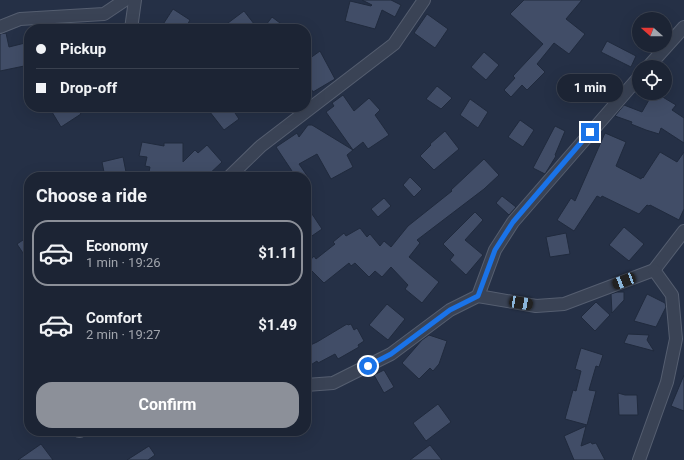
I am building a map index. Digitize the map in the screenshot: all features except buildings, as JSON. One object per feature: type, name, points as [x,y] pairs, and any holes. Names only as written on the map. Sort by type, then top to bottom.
[{"type":"street","points":[[0,27],[20,19],[104,14],[125,0]]},
{"type":"street","points":[[132,24],[134,0]]},
{"type":"street","points":[[311,108],[394,44],[424,0]]},
{"type":"street","points":[[654,60],[684,27]]},
{"type":"street","points":[[478,296],[495,250],[513,222],[632,85]]},
{"type":"street","points":[[234,172],[261,146],[305,112]]},
{"type":"street","points":[[311,385],[333,383],[391,354],[450,310],[478,296],[536,306],[564,304],[654,270],[684,231]]},
{"type":"street","points":[[639,460],[667,382],[676,339],[672,295],[654,270]]},
{"type":"route","points":[[368,366],[391,354],[450,310],[478,296],[495,250],[513,222],[590,132]]}]
